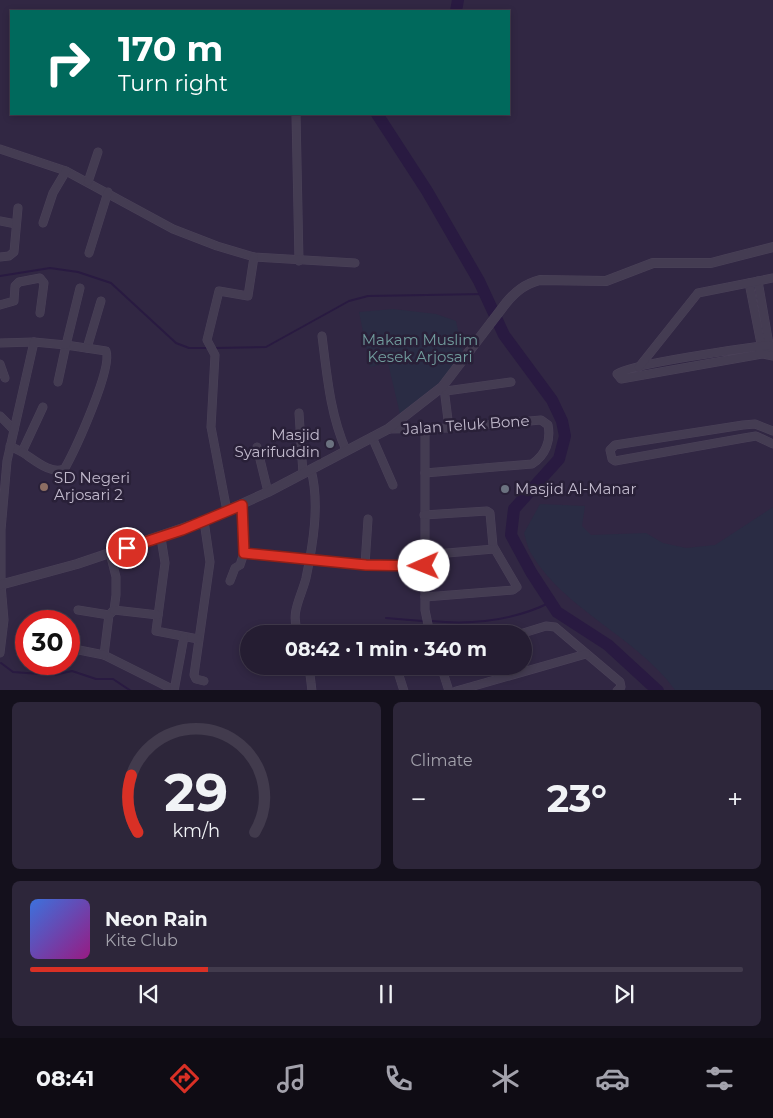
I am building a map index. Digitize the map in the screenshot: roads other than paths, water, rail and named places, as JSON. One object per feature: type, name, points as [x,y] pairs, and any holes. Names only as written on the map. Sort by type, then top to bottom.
[{"type":"street","points":[[296,115],[299,261]]},
{"type":"street","points":[[0,149],[66,171],[108,192],[173,230],[254,257],[354,263]]},
{"type":"street","points":[[88,182],[98,152]]},
{"type":"street","points":[[43,223],[53,193],[66,171]]},
{"type":"street","points":[[89,253],[108,192]]},
{"type":"street","points":[[0,257],[9,256],[14,252],[18,208]]},
{"type":"street","points":[[0,222],[16,224]]},
{"type":"street","points":[[0,585],[161,538],[204,521],[268,492],[388,429],[444,389],[506,303],[523,286],[540,280],[606,281],[653,263],[711,263],[773,247]]},
{"type":"street","points":[[228,511],[211,427],[214,355],[207,340],[219,292],[248,296],[254,257]]},
{"type":"street","points":[[0,305],[14,301],[15,286],[19,282],[40,278],[44,283],[40,313]]},
{"type":"street","points":[[639,367],[698,293],[773,278]]},
{"type":"street","points":[[758,281],[768,350]]},
{"type":"street","points":[[749,283],[768,350]]},
{"type":"street","points":[[58,382],[80,288]]},
{"type":"street","points":[[87,348],[101,301]]},
{"type":"street","points":[[322,336],[331,403],[337,430],[346,450]]},
{"type":"street","points":[[0,653],[4,620],[0,585],[4,461],[10,446],[34,342]]},
{"type":"street","points":[[0,344],[34,342],[105,350],[107,360],[99,392],[65,468],[60,470],[51,469],[10,446]]},
{"type":"street","points":[[652,350],[667,362]]},
{"type":"street","points":[[704,359],[620,379],[617,376],[639,367],[667,362],[768,350]]},
{"type":"street","points":[[0,364],[5,378]]},
{"type":"street","points":[[444,389],[510,382]]},
{"type":"street","points":[[444,389],[449,428]]},
{"type":"street","points":[[22,452],[42,406]]},
{"type":"street","points":[[296,625],[294,618],[309,560],[315,487],[307,472],[299,413]]},
{"type":"street","points":[[0,416],[14,430]]},
{"type":"street","name":"Jalan Teluk Bone","points":[[388,429],[449,428],[544,420],[548,425],[550,440],[539,459],[532,464],[425,473]]},
{"type":"street","points":[[755,424],[756,436]]},
{"type":"street","points":[[773,431],[755,424],[614,445],[610,450],[612,459],[615,461],[756,436],[773,444]]},
{"type":"street","points":[[425,429],[424,566],[427,625]]},
{"type":"street","points":[[372,438],[393,485]]},
{"type":"street","points":[[256,446],[268,492]]},
{"type":"street","points":[[230,580],[235,568],[240,565],[244,553],[242,505]]},
{"type":"street","points":[[424,514],[486,510],[490,513],[494,549],[516,584],[516,589],[425,597]]},
{"type":"street","points":[[366,565],[368,519]]},
{"type":"street","points":[[204,521],[210,562],[194,675],[196,679],[204,681]]},
{"type":"street","points":[[161,538],[164,564],[163,592],[156,628],[159,633],[198,639]]},
{"type":"street","points":[[424,556],[494,549]]},
{"type":"street","points":[[104,654],[116,577],[110,553]]},
{"type":"street","points":[[244,553],[366,565],[424,566]]},
{"type":"street","points":[[80,610],[158,615]]},
{"type":"street","points":[[532,631],[552,626],[616,679],[621,690]]},
{"type":"street","points":[[80,650],[104,654],[174,690],[184,637]]},
{"type":"street","points":[[456,690],[586,654]]},
{"type":"street","points":[[310,675],[312,690]]},
{"type":"street","points":[[399,675],[404,690]]},
{"type":"street","points":[[444,675],[449,690]]},
{"type":"waterway","points":[[456,10],[458,0]]},
{"type":"waterway","points":[[378,115],[427,191],[479,281],[504,335],[552,400],[562,421],[565,436],[559,459],[514,509],[511,535],[531,572],[557,612],[608,645],[657,690]]},
{"type":"waterway","points":[[0,276],[50,268],[78,272],[111,283],[176,343],[189,348],[208,348]]},
{"type":"waterway","points":[[215,348],[266,347],[349,301],[368,296],[485,294]]},
{"type":"waterway","points":[[431,621],[477,622],[492,620],[522,614],[551,602]]},
{"type":"waterway","points":[[386,618],[422,621]]},
{"type":"waterway","points":[[1,663],[13,672],[54,675],[72,671],[96,679],[113,679],[130,690]]},
{"type":"place","name":"Masjid Syarifuddin","points":[[330,444]]},
{"type":"place","name":"SD Negeri Arjosari 2","points":[[44,487]]},
{"type":"place","name":"Masjid Al-Manar","points":[[505,489]]},
{"type":"park label","name":"Makam Muslim Kesek Arjosari","points":[[420,348]]}]
